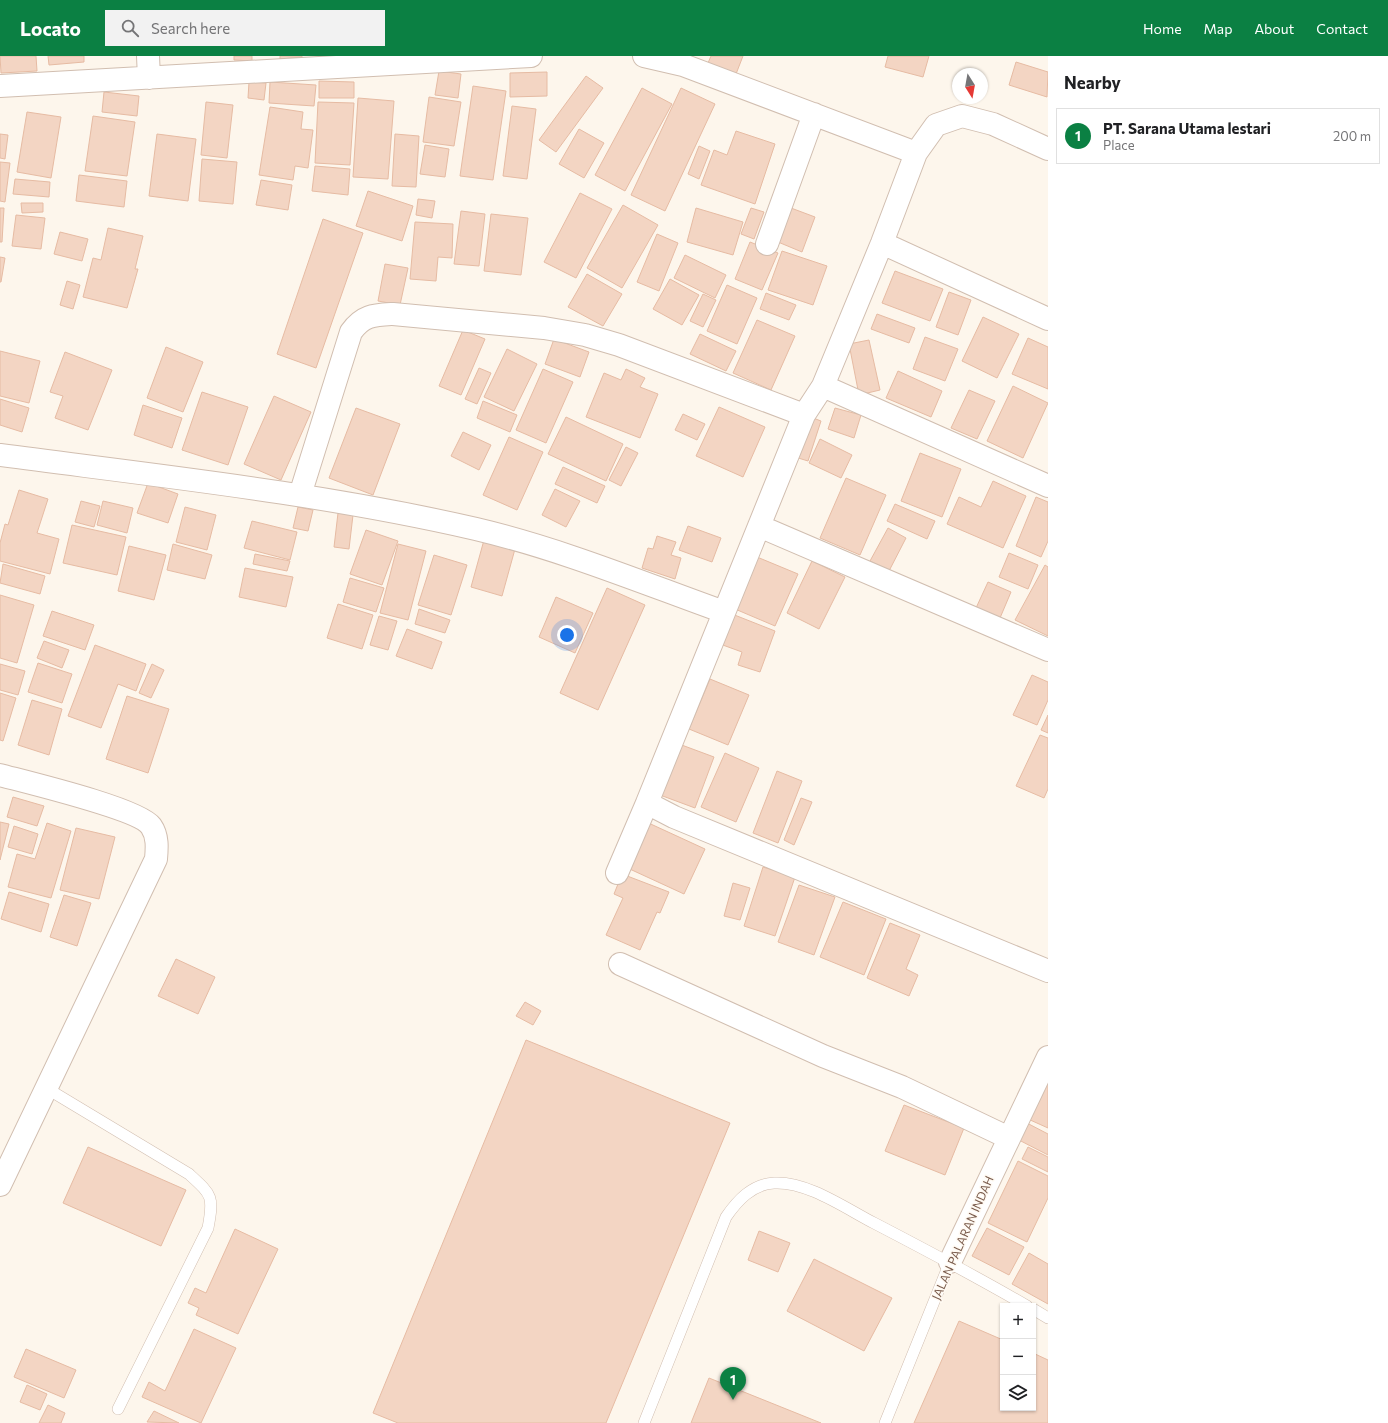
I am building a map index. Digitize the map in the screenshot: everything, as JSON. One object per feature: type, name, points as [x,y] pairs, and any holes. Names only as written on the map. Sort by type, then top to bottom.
[{"type":"street","points":[[148,56],[148,78]]},
{"type":"street","points":[[0,86],[531,56]]},
{"type":"street","points":[[644,56],[683,65],[916,153]]},
{"type":"street","points":[[767,244],[814,114]]},
{"type":"street","points":[[617,873],[647,803],[804,415],[823,386],[882,243],[916,153],[936,125],[962,116],[993,124],[1048,148]]},
{"type":"street","points":[[882,243],[1048,319]]},
{"type":"street","points":[[300,495],[351,332],[358,322],[373,315],[394,314],[544,328],[585,335],[619,345],[804,415]]},
{"type":"street","points":[[823,386],[1048,486]]},
{"type":"street","points":[[0,455],[300,495],[477,529],[558,553],[724,612]]},
{"type":"street","points":[[759,526],[1048,650]]},
{"type":"street","points":[[0,775],[118,808],[151,825],[156,836],[156,859],[0,1185]]},
{"type":"street","points":[[647,803],[674,817],[1048,972]]},
{"type":"street","points":[[620,964],[822,1056],[902,1087],[1009,1138]]},
{"type":"street","name":"JALAN PALARAN INDAH","points":[[950,1262],[1048,1056]]},
{"type":"lane","points":[[46,1088],[189,1174],[208,1192],[212,1208],[208,1228],[118,1409]]},
{"type":"lane","points":[[644,1423],[726,1217],[740,1198],[758,1187],[773,1183],[806,1187],[950,1262],[1022,1303]]},
{"type":"lane","name":"JALAN PALARAN INDAH","points":[[885,1423],[950,1262]]},
{"type":"lane","points":[[1036,1312],[1048,1318]]},
{"type":"building","points":[[0,56],[36,56],[37,71],[1,73]]},
{"type":"building","points":[[48,56],[84,56],[84,62],[49,65]]},
{"type":"building","points":[[234,56],[252,56],[252,61],[234,60]]},
{"type":"building","points":[[280,56],[302,56],[302,57],[280,59]]},
{"type":"building","points":[[711,56],[743,56],[736,74],[708,63]]},
{"type":"building","points":[[888,56],[929,56],[923,77],[885,67]]},
{"type":"building","points":[[1016,62],[1048,72],[1047,97],[1009,85]]},
{"type":"building","points":[[439,71],[461,74],[458,98],[435,95]]},
{"type":"building","points":[[547,72],[547,96],[510,97],[510,73]]},
{"type":"building","points":[[586,76],[603,88],[556,152],[539,140]]},
{"type":"building","points":[[319,81],[354,82],[354,98],[319,98]]},
{"type":"building","points":[[249,82],[266,83],[264,100],[248,98]]},
{"type":"building","points":[[270,82],[316,85],[314,106],[269,103]]},
{"type":"building","points":[[473,86],[506,91],[493,180],[460,176]]},
{"type":"building","points":[[642,88],[672,104],[625,191],[595,175]]},
{"type":"building","points":[[681,88],[715,104],[665,211],[631,195]]},
{"type":"building","points":[[104,92],[139,96],[137,116],[102,112]]},
{"type":"building","points":[[429,97],[461,102],[454,146],[423,142]]},
{"type":"building","points":[[358,98],[394,101],[388,179],[353,177]]},
{"type":"building","points":[[206,102],[233,105],[227,158],[201,155]]},
{"type":"building","points":[[318,102],[354,103],[350,165],[315,163]]},
{"type":"building","points":[[512,106],[536,109],[527,179],[503,176]]},
{"type":"building","points":[[270,107],[303,112],[301,129],[313,130],[308,168],[295,166],[293,180],[259,175]]},
{"type":"building","points":[[27,112],[61,117],[51,178],[17,172]]},
{"type":"building","points":[[93,116],[135,122],[127,176],[85,171]]},
{"type":"building","points":[[579,129],[604,143],[584,178],[559,164]]},
{"type":"building","points":[[736,131],[775,144],[755,204],[701,185],[714,150],[727,155]]},
{"type":"building","points":[[0,134],[8,135],[5,159],[0,158]]},
{"type":"building","points":[[157,134],[196,139],[188,201],[149,196]]},
{"type":"building","points":[[395,134],[419,136],[416,187],[392,186]]},
{"type":"building","points":[[425,145],[449,149],[445,177],[420,174]]},
{"type":"building","points":[[699,146],[710,151],[699,179],[688,174]]},
{"type":"building","points":[[202,159],[237,162],[233,204],[199,201]]},
{"type":"building","points":[[0,162],[10,163],[5,202],[0,201]]},
{"type":"building","points":[[315,166],[350,169],[348,195],[312,191]]},
{"type":"building","points":[[79,175],[127,181],[124,207],[76,201]]},
{"type":"building","points":[[15,179],[50,182],[49,197],[13,194]]},
{"type":"building","points":[[261,180],[292,185],[288,210],[256,205]]},
{"type":"building","points":[[368,191],[413,206],[402,241],[356,226]]},
{"type":"building","points":[[580,193],[612,209],[576,278],[544,262]]},
{"type":"building","points":[[418,199],[435,201],[432,218],[416,215]]},
{"type":"building","points":[[21,203],[43,203],[43,212],[22,213]]},
{"type":"building","points":[[623,205],[658,225],[622,288],[587,268]]},
{"type":"building","points":[[0,208],[4,208],[2,242],[0,242]]},
{"type":"building","points":[[696,208],[743,222],[733,255],[687,242]]},
{"type":"building","points":[[751,208],[764,212],[754,239],[741,234]]},
{"type":"building","points":[[791,208],[815,217],[802,252],[778,242]]},
{"type":"building","points":[[461,211],[485,214],[479,266],[454,264]]},
{"type":"building","points":[[491,214],[528,218],[521,275],[484,271]]},
{"type":"building","points":[[16,215],[45,218],[41,249],[12,246]]},
{"type":"building","points":[[323,219],[363,233],[316,368],[277,354]]},
{"type":"building","points":[[415,222],[453,224],[452,258],[438,257],[436,281],[410,279]]},
{"type":"building","points":[[108,228],[143,236],[135,269],[138,269],[127,308],[83,297],[93,258],[101,260]]},
{"type":"building","points":[[60,232],[88,239],[82,261],[54,254]]},
{"type":"building","points":[[657,234],[678,243],[659,291],[637,282]]},
{"type":"building","points":[[750,242],[778,253],[762,290],[735,279]]},
{"type":"building","points":[[782,251],[827,266],[813,305],[768,290]]},
{"type":"building","points":[[685,255],[726,275],[715,298],[674,278]]},
{"type":"building","points":[[0,257],[5,258],[1,282],[0,282]]},
{"type":"building","points":[[385,264],[408,268],[400,305],[378,301]]},
{"type":"building","points":[[895,271],[943,289],[930,321],[882,303]]},
{"type":"building","points":[[587,274],[622,294],[603,326],[568,307]]},
{"type":"building","points":[[670,279],[699,295],[682,325],[653,309]]},
{"type":"building","points":[[67,281],[80,285],[73,309],[60,305]]},
{"type":"building","points":[[727,285],[757,298],[737,344],[707,331]]},
{"type":"building","points":[[949,292],[971,300],[958,335],[936,327]]},
{"type":"building","points":[[766,293],[796,305],[789,320],[760,309]]},
{"type":"building","points":[[703,294],[716,300],[703,327],[690,321]]},
{"type":"building","points":[[877,314],[915,328],[909,343],[871,329]]},
{"type":"building","points":[[983,317],[1019,334],[997,378],[962,361]]},
{"type":"building","points":[[757,320],[795,336],[771,390],[733,373]]},
{"type":"building","points":[[463,330],[485,339],[461,395],[439,386]]},
{"type":"building","points":[[700,334],[736,351],[726,371],[690,354]]},
{"type":"building","points":[[925,337],[958,349],[945,381],[913,369]]},
{"type":"building","points":[[1028,338],[1048,347],[1048,389],[1012,374]]},
{"type":"building","points":[[554,339],[589,352],[580,377],[545,364]]},
{"type":"building","points":[[869,340],[880,390],[859,395],[849,344]]},
{"type":"building","points":[[166,347],[203,362],[183,412],[147,398]]},
{"type":"building","points":[[507,349],[537,364],[514,411],[484,397]]},
{"type":"building","points":[[0,351],[40,361],[29,403],[0,396]]},
{"type":"building","points":[[65,352],[112,370],[88,430],[55,418],[63,396],[50,392]]},
{"type":"building","points":[[479,368],[491,373],[477,404],[465,399]]},
{"type":"building","points":[[543,369],[573,382],[546,443],[516,430]]},
{"type":"building","points":[[626,369],[645,378],[640,387],[658,394],[640,438],[586,417],[604,373],[621,380]]},
{"type":"building","points":[[898,371],[942,391],[931,417],[886,398]]},
{"type":"building","points":[[1013,386],[1048,403],[1023,458],[987,441]]},
{"type":"building","points":[[969,390],[995,401],[977,439],[951,428]]},
{"type":"building","points":[[202,392],[248,407],[228,465],[182,450]]},
{"type":"building","points":[[274,396],[311,412],[281,480],[244,464]]},
{"type":"building","points":[[0,399],[29,408],[22,432],[0,425]]},
{"type":"building","points":[[483,401],[517,415],[510,432],[477,418]]},
{"type":"building","points":[[143,405],[182,418],[172,448],[134,435]]},
{"type":"building","points":[[719,407],[765,427],[743,477],[696,456]]},
{"type":"building","points":[[356,408],[400,424],[373,495],[329,478]]},
{"type":"building","points":[[835,408],[861,415],[854,438],[828,429]]},
{"type":"building","points":[[683,414],[705,424],[697,440],[675,430]]},
{"type":"building","points":[[808,416],[821,421],[808,461],[795,457]]},
{"type":"building","points":[[566,417],[623,444],[606,481],[548,454]]},
{"type":"building","points":[[463,432],[491,445],[479,470],[451,456]]},
{"type":"building","points":[[509,437],[543,452],[517,510],[483,495]]},
{"type":"building","points":[[820,439],[852,455],[841,478],[809,463]]},
{"type":"building","points":[[626,447],[638,453],[621,486],[609,480]]},
{"type":"building","points":[[920,453],[961,469],[942,517],[901,501]]},
{"type":"building","points":[[563,467],[605,486],[597,503],[555,484]]},
{"type":"building","points":[[846,478],[886,495],[860,555],[820,538]]},
{"type":"building","points":[[993,481],[1026,496],[1003,548],[947,524],[959,497],[981,507]]},
{"type":"building","points":[[148,483],[178,494],[168,523],[137,513]]},
{"type":"building","points":[[555,489],[580,501],[566,527],[542,515]]},
{"type":"building","points":[[19,490],[48,499],[37,533],[59,539],[50,574],[0,561],[0,543],[5,524],[8,525]]},
{"type":"building","points":[[1036,497],[1048,502],[1048,541],[1041,557],[1016,546]]},
{"type":"building","points":[[81,501],[100,506],[94,527],[75,522]]},
{"type":"building","points":[[103,501],[133,508],[127,533],[97,525]]},
{"type":"building","points":[[895,504],[935,521],[927,539],[887,521]]},
{"type":"building","points":[[185,507],[216,515],[207,550],[176,542]]},
{"type":"building","points":[[298,507],[313,510],[308,531],[293,528]]},
{"type":"building","points":[[338,513],[353,515],[349,549],[334,547]]},
{"type":"building","points":[[252,521],[297,532],[290,560],[244,548]]},
{"type":"building","points":[[72,525],[126,537],[117,575],[63,563]]},
{"type":"building","points":[[688,526],[721,538],[712,562],[679,550]]},
{"type":"building","points":[[888,528],[906,538],[889,571],[870,561]]},
{"type":"building","points":[[366,530],[398,541],[382,585],[350,574]]},
{"type":"building","points":[[657,536],[676,542],[671,555],[681,558],[675,579],[642,568],[648,548],[653,549]]},
{"type":"building","points":[[484,540],[515,549],[502,596],[471,587]]},
{"type":"building","points":[[173,544],[212,555],[205,579],[167,570]]},
{"type":"building","points":[[398,544],[426,551],[408,620],[380,613]]},
{"type":"building","points":[[129,546],[166,555],[154,600],[118,591]]},
{"type":"building","points":[[1009,553],[1038,565],[1028,589],[999,577]]},
{"type":"building","points":[[255,554],[290,561],[287,571],[253,564]]},
{"type":"building","points":[[434,555],[467,565],[451,615],[418,605]]},
{"type":"building","points":[[757,557],[798,574],[775,626],[735,609]]},
{"type":"building","points":[[812,561],[845,577],[819,629],[787,613]]},
{"type":"building","points":[[3,564],[45,576],[40,594],[0,583]]},
{"type":"building","points":[[1045,565],[1048,567],[1048,636],[1015,620]]},
{"type":"building","points":[[245,568],[293,577],[286,607],[239,597]]},
{"type":"building","points":[[350,578],[384,588],[376,612],[343,602]]},
{"type":"building","points":[[988,582],[1011,592],[1000,618],[976,608]]},
{"type":"building","points":[[607,588],[645,605],[598,710],[560,693]]},
{"type":"building","points":[[0,595],[34,605],[17,663],[0,658]]},
{"type":"building","points":[[556,597],[593,613],[575,653],[539,637]]},
{"type":"building","points":[[338,604],[373,615],[362,649],[327,638]]},
{"type":"building","points":[[419,609],[450,620],[445,633],[415,624]]},
{"type":"building","points":[[52,611],[94,625],[85,650],[43,636]]},
{"type":"building","points":[[732,614],[775,631],[760,672],[738,665],[742,652],[720,644]]},
{"type":"building","points":[[379,616],[397,621],[388,650],[370,645]]},
{"type":"building","points":[[407,629],[442,642],[432,669],[396,656]]},
{"type":"building","points":[[44,641],[69,650],[62,668],[37,658]]},
{"type":"building","points":[[95,645],[146,664],[136,691],[118,684],[101,728],[68,716]]},
{"type":"building","points":[[38,663],[72,674],[62,703],[28,692]]},
{"type":"building","points":[[0,664],[25,671],[18,695],[0,690]]},
{"type":"building","points":[[152,664],[164,670],[151,698],[139,693]]},
{"type":"building","points":[[1032,675],[1048,682],[1048,700],[1037,725],[1013,715]]},
{"type":"building","points":[[710,679],[749,695],[728,745],[689,729]]},
{"type":"building","points":[[0,693],[16,698],[3,741],[0,740]]},
{"type":"building","points":[[127,696],[169,709],[148,773],[106,759]]},
{"type":"building","points":[[32,700],[62,709],[49,755],[18,745]]},
{"type":"building","points":[[1048,715],[1048,733],[1041,730]]},
{"type":"building","points":[[1040,735],[1048,738],[1048,789],[1044,798],[1016,786]]},
{"type":"building","points":[[679,744],[714,757],[695,808],[660,795]]},
{"type":"building","points":[[725,753],[759,768],[736,822],[701,807]]},
{"type":"building","points":[[777,771],[802,781],[778,843],[753,833]]},
{"type":"building","points":[[13,797],[44,806],[37,826],[7,817]]},
{"type":"building","points":[[801,798],[812,802],[794,845],[784,840]]},
{"type":"building","points":[[642,820],[705,849],[684,894],[621,865]]},
{"type":"building","points":[[0,822],[9,824],[0,860]]},
{"type":"building","points":[[47,823],[71,831],[51,898],[8,887],[17,854],[35,859]]},
{"type":"building","points":[[14,826],[38,834],[32,854],[8,847]]},
{"type":"building","points":[[76,828],[115,837],[99,899],[60,890]]},
{"type":"building","points":[[763,867],[795,877],[775,936],[744,926]]},
{"type":"building","points":[[622,874],[669,892],[660,913],[657,912],[640,950],[606,935],[623,898],[614,894]]},
{"type":"building","points":[[733,883],[750,888],[740,920],[724,916]]},
{"type":"building","points":[[799,885],[835,897],[814,955],[778,942]]},
{"type":"building","points":[[9,892],[49,904],[41,932],[1,919]]},
{"type":"building","points":[[64,895],[91,903],[77,946],[50,937]]},
{"type":"building","points":[[843,902],[886,919],[864,975],[820,957]]},
{"type":"building","points":[[890,923],[920,935],[906,969],[918,975],[909,996],[867,978]]},
{"type":"building","points":[[176,959],[215,977],[198,1014],[158,996]]},
{"type":"building","points":[[525,1002],[541,1011],[533,1025],[516,1016]]},
{"type":"building","points":[[526,1040],[730,1123],[606,1423],[398,1423],[373,1413]]},
{"type":"building","points":[[1048,1076],[1048,1128],[1028,1119]]},
{"type":"building","points":[[904,1105],[964,1128],[945,1175],[885,1151]]},
{"type":"building","points":[[1025,1122],[1048,1134],[1048,1155],[1017,1139]]},
{"type":"building","points":[[88,1147],[186,1190],[161,1246],[63,1203]]},
{"type":"building","points":[[1028,1147],[1048,1157],[1048,1172],[1022,1159]]},
{"type":"building","points":[[1018,1161],[1048,1176],[1048,1198],[1027,1242],[988,1223]]},
{"type":"building","points":[[987,1228],[1024,1247],[1009,1275],[972,1256]]},
{"type":"building","points":[[235,1229],[278,1249],[238,1334],[196,1315],[199,1308],[188,1303],[195,1288],[206,1293]]},
{"type":"building","points":[[759,1231],[790,1243],[778,1272],[748,1260]]},
{"type":"building","points":[[1029,1253],[1048,1264],[1048,1304],[1012,1284]]},
{"type":"building","points":[[814,1259],[892,1298],[864,1351],[787,1311]]},
{"type":"building","points":[[959,1321],[1000,1339],[1000,1411],[1036,1411],[1036,1354],[1048,1360],[1048,1423],[914,1423]]},
{"type":"building","points":[[194,1329],[236,1348],[201,1423],[142,1397],[149,1382],[165,1391]]},
{"type":"building","points":[[26,1349],[76,1370],[64,1398],[14,1377]]},
{"type":"building","points":[[709,1378],[821,1423],[691,1423]]},
{"type":"building","points":[[27,1385],[47,1394],[40,1410],[20,1402]]},
{"type":"building","points":[[48,1405],[65,1413],[61,1423],[39,1423]]},
{"type":"building","points":[[154,1411],[179,1423],[147,1422]]},
{"type":"place","name":"PT. Sarana Utama lestari","points":[[733,1400]]}]
